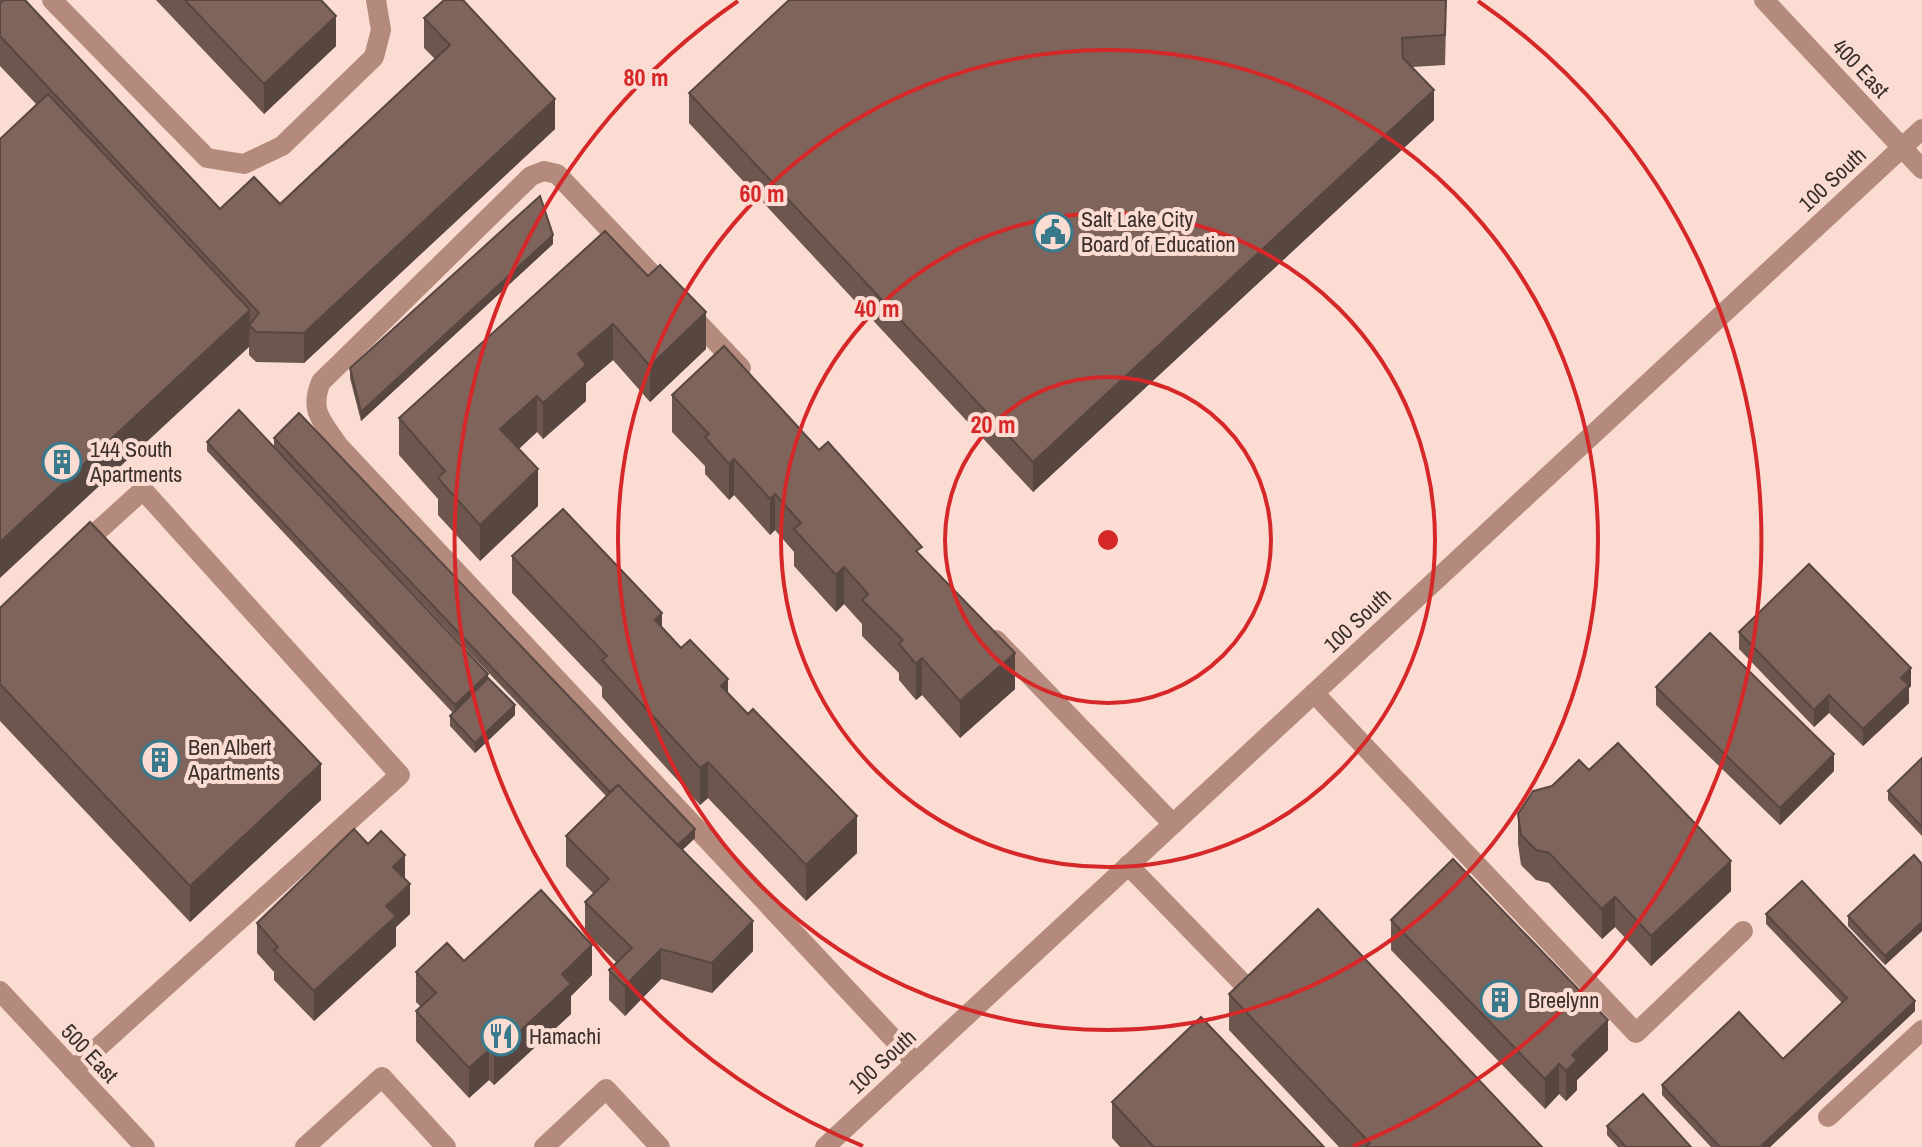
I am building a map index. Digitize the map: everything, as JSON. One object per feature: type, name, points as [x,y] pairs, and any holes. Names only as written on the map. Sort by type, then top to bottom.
[{"type":"street","points":[[52,0],[207,158],[244,164],[282,146],[374,57],[381,30],[376,0]]},
{"type":"street","name":"400 East","points":[[1764,0],[1922,169]]},
{"type":"street","name":"100 South","points":[[825,1147],[1922,129]]},
{"type":"street","points":[[755,383],[557,174],[544,171],[531,176],[321,382],[314,398],[315,407],[338,445],[916,1063]]},
{"type":"street","points":[[66,560],[143,490],[400,775],[73,1070]]},
{"type":"street","points":[[988,631],[1173,824]]},
{"type":"street","points":[[1314,693],[1636,1033],[1743,931]]},
{"type":"street","points":[[1128,865],[1260,1001]]},
{"type":"street","name":"500 East","points":[[0,991],[145,1147]]},
{"type":"street","points":[[1828,1117],[1922,1030]]},
{"type":"street","points":[[305,1147],[382,1077],[446,1147]]},
{"type":"street","points":[[544,1147],[606,1089],[660,1147]]},
{"type":"building","points":[[4,0],[25,0],[220,209],[254,177],[280,204],[450,45],[424,18],[444,0],[463,0],[555,99],[304,333],[256,332],[249,325],[259,313],[0,36],[0,3]]},
{"type":"building","points":[[185,0],[321,0],[336,16],[264,84]]},
{"type":"building","name":"Salt Lake City Board of Education","points":[[789,0],[1446,0],[1445,35],[1402,38],[1403,58],[1434,90],[1033,462],[689,93]]},
{"type":"building","name":"144 South Apartments","points":[[48,94],[250,310],[0,542],[0,139]]},
{"type":"building","points":[[540,196],[553,235],[361,412],[350,368]]},
{"type":"building","points":[[605,231],[648,276],[660,265],[706,312],[650,366],[613,324],[578,354],[586,365],[543,403],[537,396],[500,429],[538,469],[480,525],[438,478],[445,471],[399,418]]},
{"type":"building","points":[[724,346],[819,450],[828,442],[922,547],[916,551],[1015,653],[960,701],[922,658],[916,664],[899,644],[903,640],[862,600],[868,594],[844,567],[836,575],[794,529],[801,523],[775,494],[770,499],[734,459],[729,464],[705,437],[709,434],[672,395]]},
{"type":"building","points":[[239,410],[488,674],[455,705],[207,442]]},
{"type":"building","points":[[299,413],[695,829],[678,845],[618,785],[610,792],[274,438]]},
{"type":"building","points":[[563,509],[662,613],[655,620],[681,648],[690,640],[728,679],[721,686],[748,714],[753,709],[857,816],[806,865],[708,762],[700,768],[602,660],[607,656],[512,556]]},
{"type":"building","name":"Ben Albert Apartments","points":[[90,522],[321,764],[190,886],[0,684],[0,608]]},
{"type":"building","points":[[1809,564],[1911,668],[1901,678],[1909,685],[1863,729],[1829,695],[1814,710],[1739,632]]},
{"type":"building","points":[[1710,633],[1834,754],[1780,808],[1656,687]]},
{"type":"building","points":[[488,678],[515,705],[475,743],[450,716]]},
{"type":"building","points":[[1618,743],[1731,861],[1651,936],[1615,897],[1602,909],[1549,853],[1536,850],[1521,835],[1518,814],[1533,791],[1552,786],[1579,760],[1589,770]]},
{"type":"building","points":[[1922,758],[1922,827],[1888,791]]},
{"type":"building","points":[[618,785],[753,921],[712,963],[661,949],[625,986],[609,970],[632,948],[585,902],[609,879],[566,836]]},
{"type":"building","points":[[354,829],[368,844],[381,831],[405,855],[393,867],[410,884],[386,906],[396,916],[314,991],[274,950],[278,947],[257,923]]},
{"type":"building","points":[[1914,855],[1922,864],[1922,922],[1885,956],[1848,916]]},
{"type":"building","name":"Breelynn","points":[[1453,859],[1608,1020],[1572,1055],[1577,1060],[1566,1071],[1559,1064],[1545,1079],[1391,920]]},
{"type":"building","points":[[1802,881],[1915,1001],[1760,1147],[1720,1147],[1662,1085],[1739,1012],[1783,1059],[1847,998],[1766,914]]},
{"type":"building","points":[[541,890],[592,945],[562,974],[571,984],[494,1055],[489,1050],[469,1068],[416,1011],[436,993],[416,972],[447,943],[464,961]]},
{"type":"building","points":[[1318,909],[1542,1147],[1365,1147],[1370,1143],[1229,994]]},
{"type":"building","points":[[1201,1017],[1324,1147],[1154,1147],[1112,1102]]},
{"type":"building","points":[[1643,1094],[1691,1147],[1626,1147],[1607,1126]]},
{"type":"place","name":"Salt Lake City Board of Education","points":[[1053,232]]},
{"type":"place","name":"144 South Apartments","points":[[62,462]]},
{"type":"place","name":"Ben Albert Apartments","points":[[160,760]]},
{"type":"place","name":"Breelynn","points":[[1500,1000]]},
{"type":"place","name":"Hamachi","points":[[501,1036]]}]
